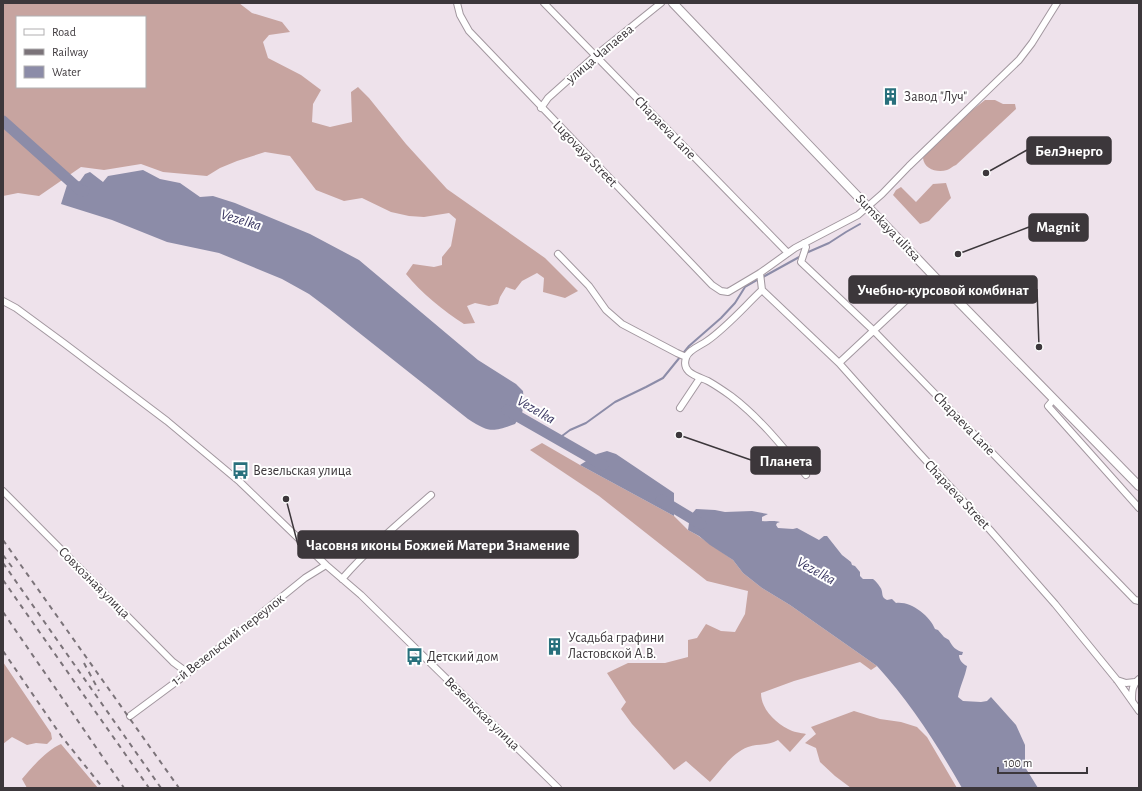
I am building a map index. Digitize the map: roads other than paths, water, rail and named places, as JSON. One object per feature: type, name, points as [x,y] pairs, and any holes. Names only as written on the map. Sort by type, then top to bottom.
[{"type":"main road","name":"Sumskaya ulitsa","points":[[673,3],[868,207],[1139,486]]},
{"type":"street","name":"Lugovaya Street","points":[[456,3],[460,15],[469,31],[541,108],[712,285],[721,291],[728,292],[760,273]]},
{"type":"street","name":"Chapaeva Lane","points":[[544,3],[788,253]]},
{"type":"street","name":"улица Чапаева","points":[[541,108],[548,98],[595,56],[661,3]]},
{"type":"street","points":[[806,475],[773,435],[731,396],[708,381],[690,374],[686,368],[686,357],[690,352],[707,341],[729,322],[762,290],[760,273],[804,243],[858,215],[882,194],[1019,60],[1032,43],[1057,3]]},
{"type":"street","name":"Chapaeva Lane","points":[[804,243],[806,248],[801,262],[874,331],[1135,600],[1139,601]]},
{"type":"street","points":[[558,254],[590,286],[606,310],[622,324],[686,357]]},
{"type":"street","points":[[839,363],[933,274]]},
{"type":"street","name":"Chapaeva Street","points":[[762,290],[839,363],[915,449],[990,530],[1055,604],[1117,680],[1139,712]]},
{"type":"street","name":"Везельская улица","points":[[3,301],[16,308],[167,421],[240,482],[326,566],[361,595],[558,788]]},
{"type":"street","points":[[680,408],[700,378]]},
{"type":"street","points":[[1054,399],[1048,406],[1139,508]]},
{"type":"street","name":"Совхозная улица","points":[[3,491],[173,662],[188,673]]},
{"type":"street","points":[[342,579],[356,562],[431,495]]},
{"type":"street","name":"1-й Везельский переулок","points":[[130,716],[188,673],[305,578],[326,566]]},
{"type":"street","points":[[1117,680],[1126,683],[1137,680]]},
{"type":"street","points":[[1132,700],[1132,690],[1137,680]]},
{"type":"water","points":[[143,170],[160,179],[180,183],[200,197],[213,196],[235,203],[310,234],[359,260],[478,360],[516,384],[523,391],[524,404],[522,413],[515,424],[501,429],[491,430],[481,427],[468,419],[329,309],[309,294],[282,279],[219,253],[167,242],[112,220],[61,204],[67,185],[80,181],[85,174],[90,172],[103,182],[108,176]]},
{"type":"water","points":[[607,451],[616,454],[674,493],[674,516],[580,465],[597,454]]},
{"type":"water","points":[[696,509],[725,512],[752,511],[768,514],[762,517],[762,521],[780,522],[776,525],[778,528],[797,528],[819,540],[824,536],[827,536],[842,555],[855,566],[863,579],[873,579],[876,582],[885,599],[892,599],[896,603],[908,604],[919,610],[929,619],[935,629],[949,640],[956,649],[963,652],[962,655],[959,655],[959,657],[967,666],[958,697],[963,701],[981,702],[987,701],[991,697],[1016,725],[1025,745],[1025,767],[1038,788],[962,788],[923,725],[901,694],[877,666],[790,605],[762,588],[743,573],[733,560],[688,530],[690,516]]},
{"type":"waterway","name":"Vezelka","points":[[3,121],[80,190],[84,191]]},
{"type":"waterway","points":[[806,253],[829,243],[860,224]]},
{"type":"waterway","points":[[763,277],[801,256]]},
{"type":"waterway","points":[[558,439],[570,430],[586,423],[615,402],[663,378],[689,346],[721,318],[735,303],[745,287],[759,279]]},
{"type":"waterway","name":"Vezelka","points":[[507,410],[603,465]]},
{"type":"waterway","name":"Vezelka","points":[[661,500],[701,524]]},
{"type":"railway","points":[[3,540],[179,788]]},
{"type":"railway","points":[[3,555],[12,567]]},
{"type":"railway","points":[[3,563],[161,788]]},
{"type":"railway","points":[[3,580],[149,788]]},
{"type":"railway","points":[[3,612],[124,788]]},
{"type":"railway","points":[[3,651],[62,737],[103,788]]},
{"type":"railway","points":[[84,663],[99,691]]},
{"type":"place","name":"Завод \"Луч\"","points":[[891,97]]},
{"type":"place","name":"БелЭнерго","points":[[986,173]]},
{"type":"place","name":"Magnit","points":[[958,254]]},
{"type":"place","name":"Учебно-курсовой комбинат","points":[[1039,347]]},
{"type":"place","name":"Планета","points":[[679,435]]},
{"type":"place","name":"Везельская улица","points":[[240,471]]},
{"type":"place","name":"Часовня иконы Божией Матери Знамение","points":[[286,499]]},
{"type":"place","name":"Усадьба графини Ластовской А.В.","points":[[555,646]]},
{"type":"place","name":"Детский дом","points":[[414,657]]}]
